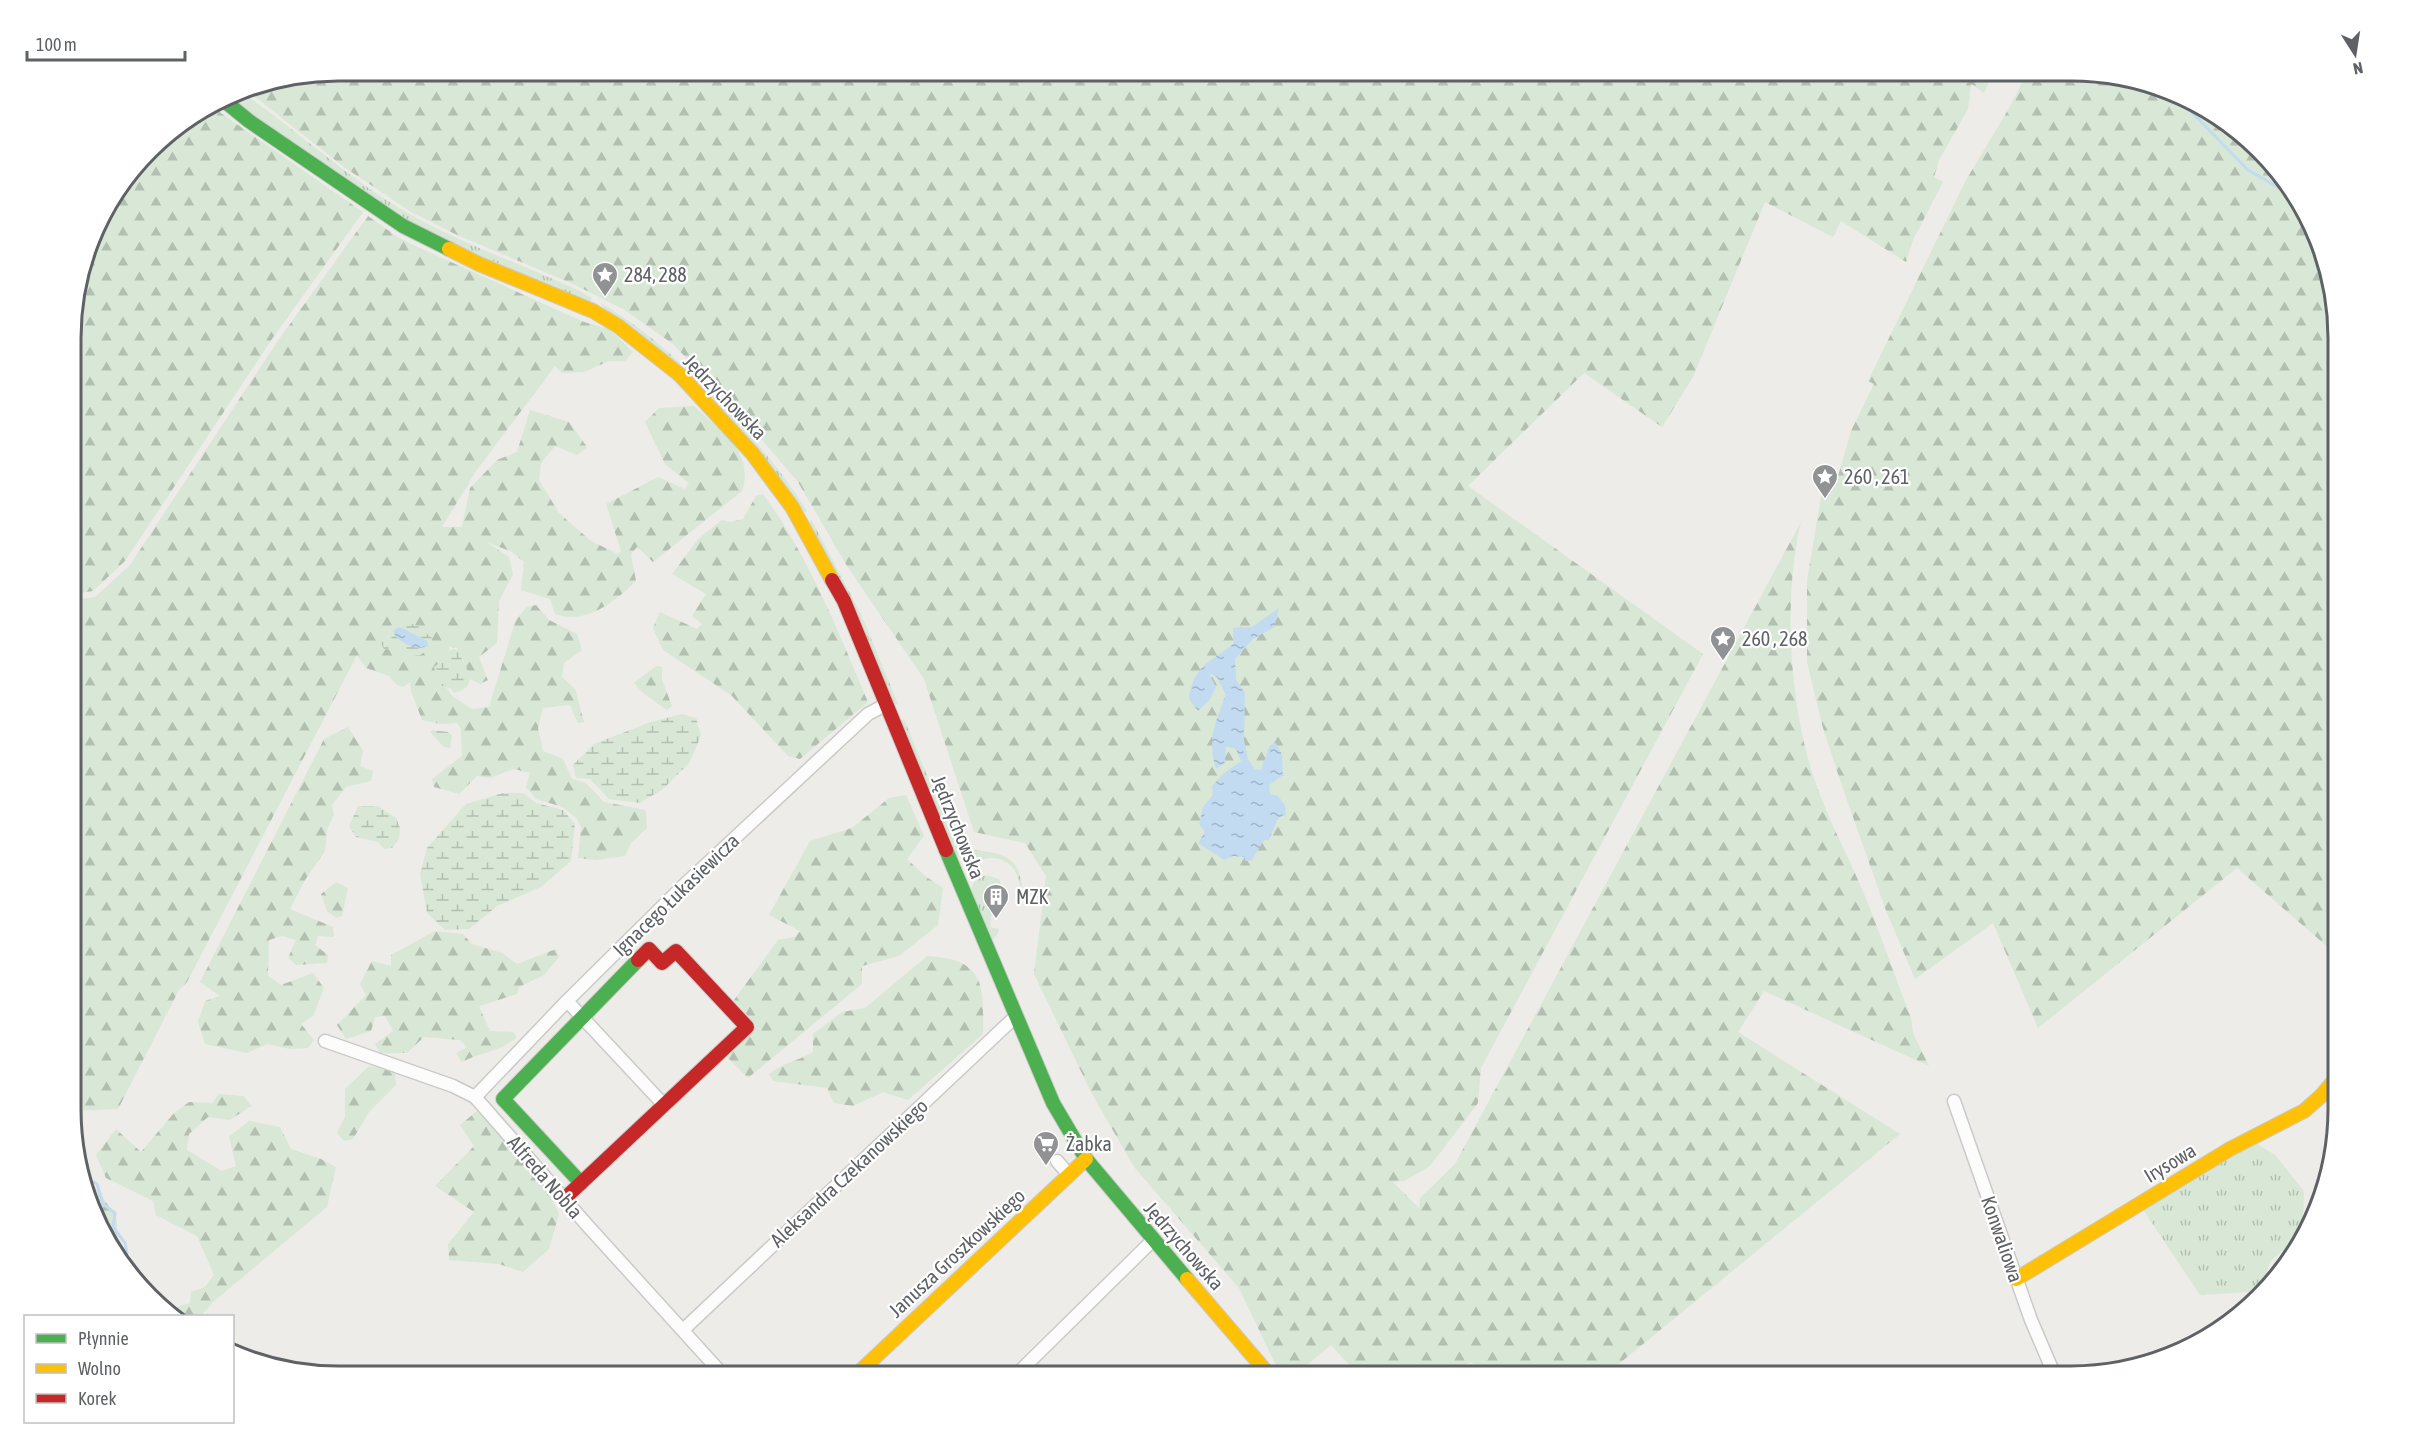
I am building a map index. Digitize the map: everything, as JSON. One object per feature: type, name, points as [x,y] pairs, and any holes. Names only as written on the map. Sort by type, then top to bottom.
[{"type":"main road","name":"Jędrzychowska","points":[[230,105],[266,133],[403,226],[479,264],[593,311],[618,326],[680,375],[711,407],[770,476],[812,539],[844,601],[1015,1017],[1053,1102],[1086,1159],[1261,1366]]},
{"type":"main road","points":[[564,1199],[747,1027],[676,951],[662,963],[649,949],[581,1016],[503,1099],[581,1183]]},
{"type":"main road","name":"Irysowa","points":[[2016,1279],[2230,1149],[2304,1111],[2328,1088]]},
{"type":"main road","name":"Janusza Groszkowskiego","points":[[866,1366],[1086,1159]]},
{"type":"street","name":"Ignacego Łukasiewicza","points":[[475,1097],[567,1001],[689,880],[868,714],[887,704]]},
{"type":"street","points":[[567,1001],[664,1105]]},
{"type":"street","name":"Aleksandra Czekanowskiego","points":[[683,1330],[1015,1017]]},
{"type":"street","name":"Alfreda Nobla","points":[[325,1041],[453,1086],[475,1097],[715,1366]]},
{"type":"street","name":"Konwaliowa","points":[[1954,1101],[2016,1279],[2051,1366]]},
{"type":"street","points":[[1057,1161],[1069,1175]]},
{"type":"street","points":[[1025,1366],[1153,1240]]},
{"type":"green space","points":[[338,81],[1989,81],[1984,93],[1971,84],[1968,109],[1939,160],[1934,177],[1943,182],[1913,240],[1906,262],[1841,221],[1833,237],[1765,202],[1693,377],[1662,427],[1584,373],[1468,486],[1703,654],[1481,1068],[1478,1103],[1430,1166],[1404,1181],[1393,1182],[1419,1208],[1420,1198],[1455,1164],[1801,522],[1792,583],[1791,650],[1799,718],[1806,749],[1819,793],[1858,879],[1911,1018],[1913,1033],[1929,1066],[1764,991],[1738,1032],[1900,1134],[1616,1366],[1475,1366],[1471,1362],[1463,1366],[1350,1366],[1331,1345],[1306,1366],[1276,1366],[1239,1288],[1134,1167],[1091,1092],[1034,974],[1046,876],[1025,843],[974,832],[924,679],[847,566],[798,482],[739,413],[673,344],[623,309],[573,284],[455,234],[411,212],[344,167],[253,96],[304,83]]},
{"type":"green space","points":[[2023,81],[2105,83],[2154,95],[2200,115],[2214,124],[2253,156],[2285,195],[2294,210],[2319,271],[2326,304],[2328,338],[2328,947],[2237,868],[2038,1028],[1993,923],[1915,979],[1885,908],[1841,783],[1823,728],[1807,662],[1807,580],[1821,497],[1836,483],[1851,431],[1874,384],[1868,381],[1966,180]]},
{"type":"green space","points":[[248,98],[355,179],[418,219],[592,298],[590,302],[424,232],[235,103]]},
{"type":"green space","points":[[218,111],[363,212],[272,339],[125,561],[93,591],[81,593],[81,338],[83,304],[90,271],[108,224],[134,182],[156,156],[195,124]]},
{"type":"green space","points":[[368,216],[399,238],[420,248],[584,322],[609,329],[633,352],[625,361],[609,361],[584,372],[562,373],[555,366],[476,471],[442,527],[462,527],[470,488],[497,460],[517,452],[530,410],[569,422],[587,447],[577,455],[555,446],[541,463],[539,480],[559,513],[591,541],[618,554],[621,551],[606,504],[658,477],[685,489],[689,483],[665,464],[645,422],[659,408],[694,406],[733,443],[744,465],[745,477],[742,491],[653,562],[637,547],[631,554],[636,581],[619,597],[589,614],[567,617],[555,614],[550,599],[521,590],[524,562],[512,552],[487,542],[509,557],[513,574],[499,601],[497,643],[479,657],[488,680],[480,684],[468,678],[457,648],[450,647],[440,666],[441,679],[452,696],[472,709],[489,707],[516,619],[527,607],[536,605],[549,620],[577,634],[582,650],[564,663],[562,677],[575,689],[584,722],[578,723],[570,705],[543,708],[538,728],[543,751],[563,759],[572,779],[586,783],[604,802],[646,810],[647,828],[631,843],[625,856],[596,860],[578,858],[581,827],[576,818],[563,807],[536,799],[526,787],[530,773],[514,769],[490,778],[477,776],[459,794],[434,787],[432,779],[462,756],[461,729],[457,723],[441,724],[422,720],[410,682],[403,687],[397,685],[389,676],[366,668],[357,655],[187,982],[179,990],[118,1109],[81,1111],[81,599],[95,597],[130,565],[277,342]],"holes":[[[395,627],[400,648],[383,642]]]},
{"type":"green space","points":[[601,303],[655,341],[703,385],[763,451],[791,486],[807,511],[805,512],[605,311]]},
{"type":"green space","points":[[763,494],[809,569],[868,702],[800,759],[788,756],[731,695],[663,650],[653,628],[660,612],[697,629],[702,624],[692,616],[706,594],[672,574],[699,538],[722,520],[731,522],[743,519],[756,496]]},
{"type":"green space","points":[[811,519],[861,614],[898,704],[896,705],[810,523]]},
{"type":"green space","points":[[403,621],[418,626],[432,638],[431,648],[420,655],[412,656],[404,651],[384,649],[380,642],[388,637],[393,622]]},
{"type":"green space","points":[[454,649],[460,651],[462,660],[471,675],[466,687],[454,693],[450,688],[439,685],[434,667],[442,661],[446,651]]},
{"type":"green space","points":[[656,666],[662,667],[662,680],[672,706],[667,710],[644,694],[634,683]]},
{"type":"green space","points":[[682,714],[696,718],[701,736],[689,763],[663,789],[640,803],[609,799],[590,779],[576,778],[573,765],[594,744],[648,723]]},
{"type":"green space","points":[[904,719],[953,839],[972,849],[1004,856],[1019,872],[1022,887],[1012,867],[1001,860],[988,858],[980,860],[979,857],[971,862],[956,855],[899,721]]},
{"type":"green space","points":[[348,727],[363,751],[360,766],[373,771],[371,781],[346,787],[332,805],[334,814],[327,830],[325,851],[305,880],[290,909],[333,927],[334,937],[318,936],[315,945],[328,955],[327,963],[296,965],[288,958],[296,940],[282,936],[269,940],[268,976],[281,985],[313,973],[324,988],[313,1016],[301,1024],[314,1040],[308,1048],[290,1049],[267,1044],[247,1053],[205,1044],[198,1022],[205,1001],[220,996],[200,982],[324,739]]},
{"type":"green space","points":[[433,730],[448,732],[452,736],[450,748],[444,747],[430,732]]},
{"type":"green space","points":[[503,793],[523,793],[536,803],[563,810],[575,824],[571,861],[541,887],[497,906],[469,929],[445,930],[427,913],[420,874],[427,848],[466,804]]},
{"type":"green space","points":[[906,795],[924,836],[907,859],[925,876],[943,888],[938,925],[899,956],[862,966],[862,984],[748,1078],[727,1057],[756,1025],[734,1000],[778,940],[794,937],[800,931],[769,915],[810,841],[852,828],[889,798]]},
{"type":"green space","points":[[358,806],[378,806],[396,818],[400,828],[399,839],[392,848],[384,849],[378,842],[356,837],[349,826]]},
{"type":"green space","points":[[985,875],[999,879],[1003,892],[1001,909],[992,908],[990,927],[999,929],[993,939],[990,939],[971,890],[973,883]]},
{"type":"green space","points":[[336,882],[348,888],[342,916],[336,918],[327,911],[321,894]]},
{"type":"green space","points":[[435,931],[463,934],[472,944],[502,953],[517,964],[556,949],[559,957],[544,975],[519,987],[517,994],[479,1006],[490,1031],[513,1032],[517,1037],[497,1049],[462,1062],[456,1053],[467,1047],[460,1040],[424,1037],[407,1053],[380,1053],[375,1044],[393,1031],[385,1016],[375,1017],[371,1031],[346,1039],[337,1025],[366,995],[360,984],[372,961],[391,966],[391,955]]},
{"type":"green space","points":[[927,956],[946,958],[960,963],[970,969],[977,978],[983,1002],[983,1034],[908,1100],[883,1092],[853,1106],[834,1103],[827,1088],[773,1081],[769,1074],[774,1070],[813,1052],[813,1034],[842,1012],[865,1008]]},
{"type":"green space","points":[[369,1066],[395,1072],[396,1085],[369,1112],[353,1139],[344,1141],[337,1133],[345,1117],[345,1089]]},
{"type":"green space","points":[[219,1094],[244,1096],[251,1106],[230,1120],[208,1117],[189,1134],[187,1150],[222,1171],[236,1166],[229,1137],[249,1121],[280,1127],[291,1149],[321,1159],[336,1167],[327,1207],[213,1302],[202,1315],[185,1315],[176,1308],[190,1303],[191,1292],[205,1287],[214,1275],[197,1236],[156,1215],[153,1201],[106,1178],[96,1155],[116,1129],[141,1152],[174,1113],[189,1102],[212,1103]]},
{"type":"green space","points":[[477,1111],[548,1191],[559,1214],[549,1249],[523,1272],[499,1264],[449,1260],[448,1244],[474,1212],[435,1186],[474,1146],[460,1125]]},
{"type":"green space","points":[[2254,1142],[2275,1155],[2304,1191],[2303,1218],[2294,1237],[2270,1262],[2268,1273],[2252,1292],[2200,1295],[2142,1208]]},
{"type":"green space","points":[[93,1186],[99,1191],[117,1220],[117,1235],[126,1252],[108,1223]]},
{"type":"water","points":[[1279,608],[1274,627],[1253,639],[1235,659],[1236,680],[1245,693],[1244,740],[1248,759],[1255,769],[1261,770],[1270,745],[1276,743],[1282,755],[1283,775],[1269,785],[1270,794],[1278,796],[1285,805],[1286,815],[1278,818],[1269,840],[1264,840],[1252,860],[1245,861],[1245,857],[1233,856],[1224,860],[1198,843],[1205,832],[1199,824],[1203,807],[1213,795],[1212,786],[1223,774],[1241,761],[1236,749],[1226,746],[1225,763],[1216,769],[1212,749],[1213,731],[1226,695],[1217,677],[1209,673],[1216,687],[1210,699],[1198,711],[1189,699],[1191,687],[1199,671],[1233,644],[1233,628],[1252,627]]},
{"type":"water","points":[[400,627],[427,641],[428,646],[415,647],[402,642],[395,636],[394,630]]},
{"type":"waterway","points":[[2190,110],[2248,170],[2280,188]]},
{"type":"waterway","points":[[91,1181],[97,1184],[103,1204],[115,1213],[113,1227],[125,1243],[126,1254]]},
{"type":"traffic: fast","points":[[230,105],[249,121],[403,226],[449,249]]},
{"type":"traffic: fast","points":[[946,850],[1053,1103],[1086,1159],[1187,1279]]},
{"type":"traffic: fast","points":[[581,1183],[503,1099],[638,960]]},
{"type":"traffic: slow","points":[[449,249],[479,264],[593,311],[618,326],[680,375],[752,453],[792,507],[832,580]]},
{"type":"traffic: slow","points":[[2016,1279],[2230,1149],[2304,1111],[2328,1088]]},
{"type":"traffic: slow","points":[[866,1366],[1086,1159]]},
{"type":"traffic: slow","points":[[1187,1279],[1261,1366]]},
{"type":"traffic: jam","points":[[832,580],[844,601],[946,850]]},
{"type":"traffic: jam","points":[[564,1199],[747,1027],[676,951],[662,963],[649,949],[638,960]]},
{"type":"place","name":"284, 288","points":[[605,298]]},
{"type":"place","name":"260 , 261","points":[[1825,500]]},
{"type":"place","name":"260 , 268","points":[[1723,662]]},
{"type":"place","name":"MZK","points":[[996,920]]},
{"type":"place","name":"Żabka","points":[[1046,1167]]}]
